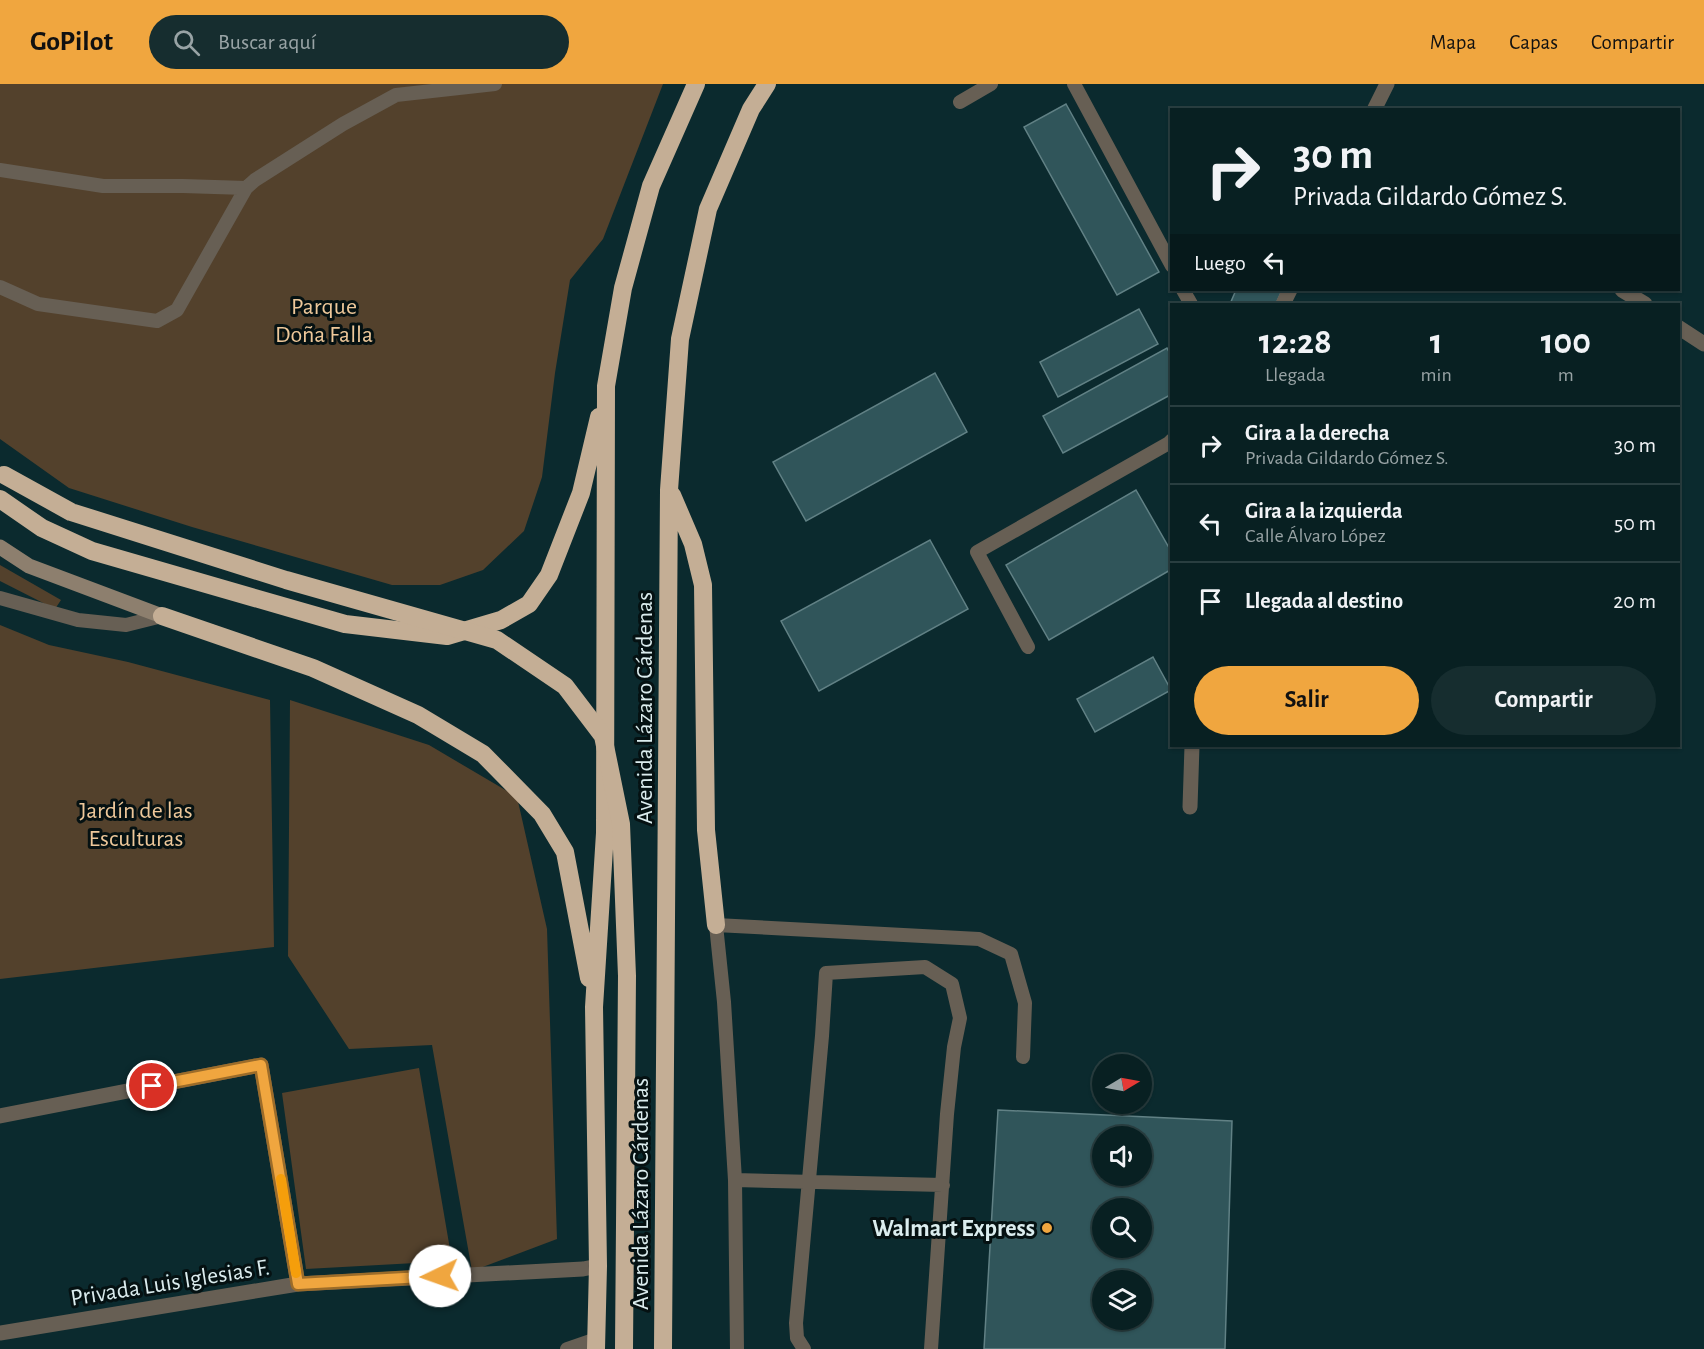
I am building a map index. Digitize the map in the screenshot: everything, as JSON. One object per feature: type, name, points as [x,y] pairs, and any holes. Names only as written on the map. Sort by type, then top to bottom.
[{"type":"highway","name":"Avenida Lázaro Cárdenas","points":[[596,1344],[598,1266],[594,1007],[605,833],[606,386],[623,288],[651,186],[696,84]]},
{"type":"highway","name":"Avenida Lázaro Cárdenas","points":[[663,1349],[669,490],[680,339],[708,209],[752,109],[767,84]]},
{"type":"highway","points":[[0,499],[42,528],[92,551],[345,624],[447,636],[501,620],[529,604],[549,575],[581,493],[606,386]]},
{"type":"highway","points":[[2,473],[71,512],[286,580],[497,640],[565,686],[603,736],[621,824],[627,976],[624,1349]]},
{"type":"highway","points":[[669,490],[693,544],[703,585],[706,830],[716,925]]},
{"type":"highway","points":[[162,616],[314,668],[418,715],[483,754],[542,814],[565,852],[594,1007]]},
{"type":"main road","points":[[0,547],[29,566],[162,616]]},
{"type":"street","points":[[1375,108],[1387,84]]},
{"type":"street","points":[[1624,291],[1643,303]]},
{"type":"street","points":[[1680,328],[1704,344]]},
{"type":"street","points":[[1190,807],[1192,747]]},
{"type":"street","points":[[0,1116],[261,1065],[298,1284]]},
{"type":"street","name":"Privada Luis Iglesias F.","points":[[0,1333],[298,1284],[598,1266]]},
{"type":"lane","points":[[0,287],[38,304],[157,321],[177,310],[246,188],[255,180],[343,124],[396,95],[495,84]]},
{"type":"lane","points":[[960,102],[991,84]]},
{"type":"lane","points":[[1074,84],[1170,262]]},
{"type":"lane","points":[[0,170],[103,186],[246,188]]},
{"type":"lane","points":[[1028,646],[977,552],[1170,442]]},
{"type":"lane","points":[[0,598],[78,620],[126,625],[162,616]]},
{"type":"lane","points":[[737,1349],[735,1180],[724,1002],[716,925],[979,939],[1011,954],[1025,1003],[1023,1058]]},
{"type":"lane","points":[[788,1349],[800,1343],[796,1323],[826,973],[925,967],[952,984],[960,1018],[954,1047],[947,1114],[931,1349]]},
{"type":"lane","points":[[735,1180],[943,1185]]},
{"type":"lane","points":[[567,1349],[596,1344]]},
{"type":"green space","name":"Parque Doña Falla","points":[[0,84],[663,84],[603,239],[570,280],[542,477],[524,531],[483,570],[440,585],[392,585],[192,527],[69,488],[0,439]]},
{"type":"green space","points":[[0,565],[61,600],[55,609],[0,581]]},
{"type":"green space","name":"Jardín de las Esculturas","points":[[0,625],[49,645],[128,662],[270,700],[274,947],[0,979]]},
{"type":"green space","points":[[290,700],[429,745],[517,797],[547,929],[557,1239],[472,1271],[432,1045],[349,1049],[288,956]]},
{"type":"green space","points":[[419,1068],[452,1261],[306,1269],[282,1093]]},
{"type":"building","points":[[1066,104],[1159,272],[1117,295],[1024,127]]},
{"type":"building","points":[[1236,291],[1282,291],[1276,303],[1230,303]]},
{"type":"building","points":[[1139,309],[1158,344],[1058,397],[1040,362]]},
{"type":"building","points":[[1167,348],[1170,354],[1170,395],[1063,453],[1043,416]]},
{"type":"building","points":[[935,373],[967,432],[806,521],[773,462]]},
{"type":"building","points":[[1136,490],[1170,550],[1170,570],[1049,640],[1006,565]]},
{"type":"building","points":[[930,540],[968,609],[819,691],[781,621]]},
{"type":"building","points":[[1153,657],[1170,688],[1170,691],[1095,732],[1077,699]]},
{"type":"building","name":"Walmart Express","points":[[998,1110],[1232,1121],[1225,1349],[984,1349]]},
{"type":"slow traffic","points":[[281,1179],[296,1273]]},
{"type":"place","name":"Walmart Express","points":[[1047,1228]]},
{"type":"route","points":[[152,1086],[261,1065],[298,1284],[440,1276]]}]
